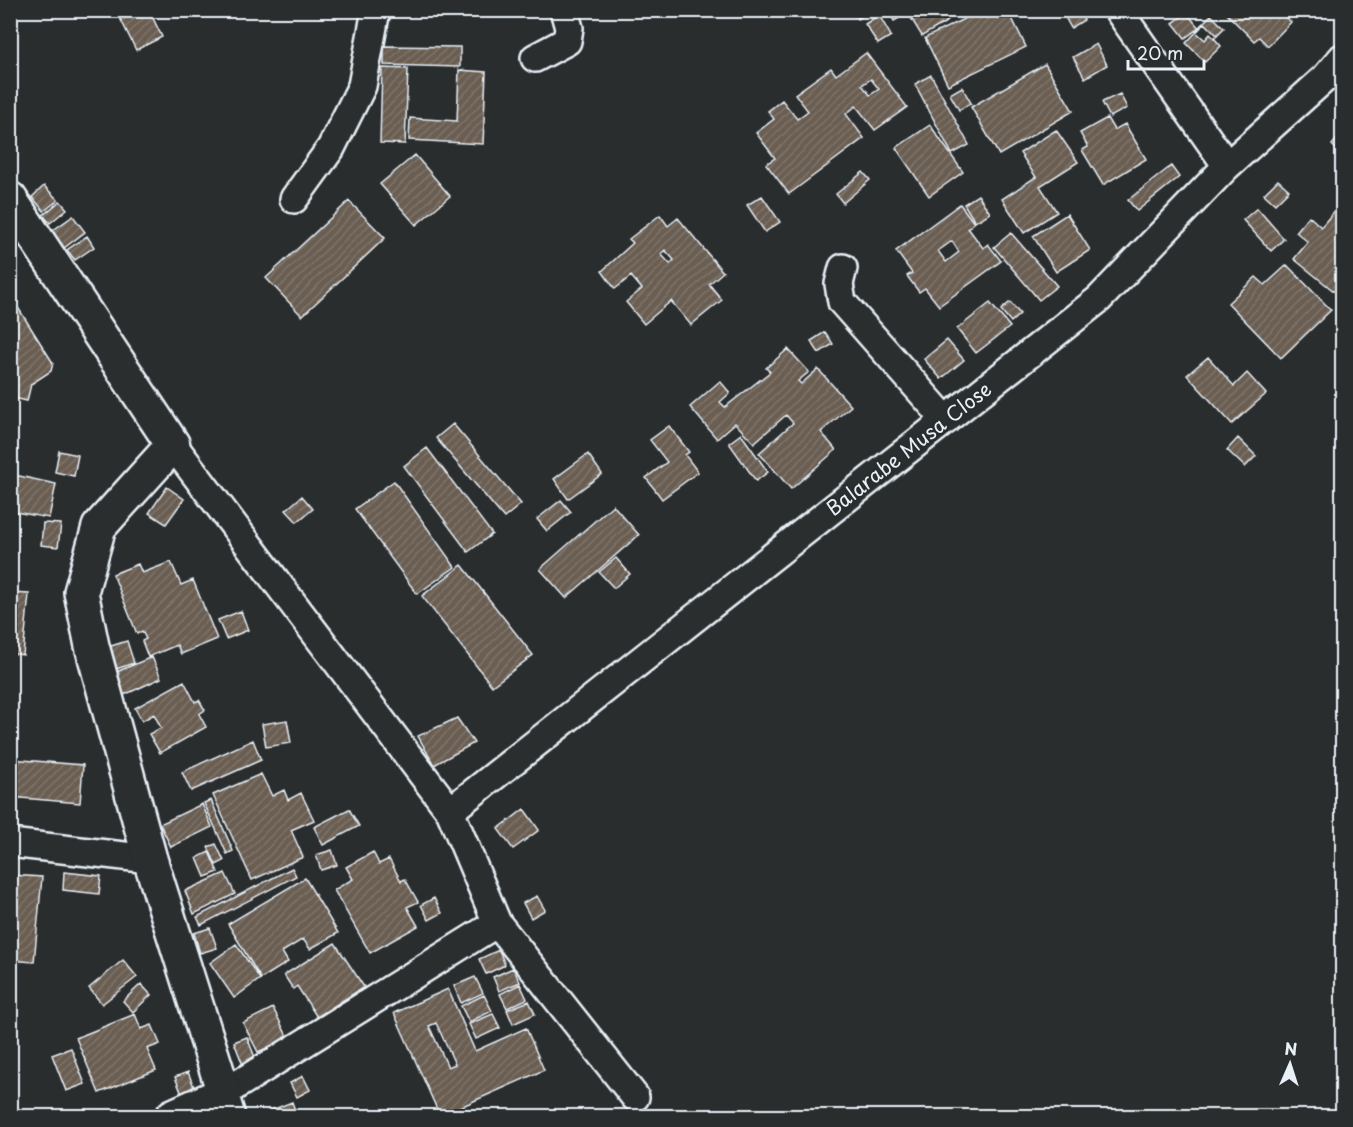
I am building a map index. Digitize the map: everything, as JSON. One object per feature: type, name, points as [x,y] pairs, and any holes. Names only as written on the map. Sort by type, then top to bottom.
[{"type":"street","points":[[294,199],[331,148],[362,87],[376,10]]},
{"type":"street","points":[[535,58],[567,41],[569,28],[564,10]]},
{"type":"street","points":[[1118,10],[1227,166]]},
{"type":"street","name":"Balarabe Musa Close","points":[[450,811],[1099,299],[1227,166],[1325,78],[1342,58]]},
{"type":"street","points":[[10,199],[173,445],[450,811],[497,923],[635,1097]]},
{"type":"street","points":[[843,268],[839,284],[842,302],[946,420]]},
{"type":"street","points":[[173,445],[99,527],[81,592],[92,646],[150,859],[227,1105]]},
{"type":"street","points":[[10,843],[150,859]]},
{"type":"street","points":[[173,1116],[227,1105],[497,923]]},
{"type":"building","points":[[116,10],[149,10],[162,37],[136,50]]},
{"type":"building","points":[[853,10],[873,10],[858,19]]},
{"type":"building","points":[[888,10],[942,10],[948,21],[922,36],[908,13],[894,21]]},
{"type":"building","points":[[982,10],[1008,10],[1026,47],[948,85],[925,38]]},
{"type":"building","points":[[1061,10],[1078,10],[1084,20],[1071,28]]},
{"type":"building","points":[[1223,10],[1288,10],[1283,15],[1291,22],[1268,46],[1259,37],[1254,41]]},
{"type":"building","points":[[1187,13],[1199,28],[1185,38],[1173,23]]},
{"type":"building","points":[[879,15],[891,36],[878,44],[865,24]]},
{"type":"building","points":[[1211,15],[1224,28],[1214,38],[1210,34],[1205,40],[1195,31]]},
{"type":"building","points":[[1205,23],[1217,35],[1214,38],[1221,46],[1205,62],[1186,43]]},
{"type":"building","points":[[1096,44],[1107,65],[1085,78],[1073,57]]},
{"type":"building","points":[[384,46],[460,47],[460,67],[384,65]]},
{"type":"building","points":[[866,53],[907,107],[875,130],[856,106],[846,114],[864,138],[789,194],[766,164],[775,158],[756,133],[774,119],[768,111],[782,100],[797,119],[808,111],[795,94],[831,68],[836,75]],"holes":[[[871,79],[879,89],[870,95],[862,85]]]},
{"type":"building","points":[[1045,64],[1073,111],[999,155],[971,107]]},
{"type":"building","points":[[382,68],[408,69],[405,144],[380,143]]},
{"type":"building","points":[[459,70],[486,72],[483,144],[409,140],[410,118],[457,121]]},
{"type":"building","points":[[931,75],[969,145],[952,154],[915,84]]},
{"type":"building","points":[[962,87],[971,103],[959,110],[950,94]]},
{"type":"building","points":[[1120,94],[1127,108],[1110,117],[1102,102]]},
{"type":"building","points":[[1107,118],[1114,130],[1125,124],[1146,159],[1103,185],[1082,150],[1088,147],[1080,133]]},
{"type":"building","points":[[930,125],[963,172],[929,196],[896,148]]},
{"type":"building","points":[[1056,130],[1078,162],[1040,186],[1057,212],[1024,233],[1002,199],[1036,177],[1020,153]]},
{"type":"building","points":[[1342,133],[1342,155],[1332,145]]},
{"type":"building","points":[[415,155],[450,196],[416,225],[380,184]]},
{"type":"building","points":[[1171,166],[1179,177],[1137,211],[1128,200]]},
{"type":"building","points":[[863,172],[870,180],[843,203],[836,194]]},
{"type":"building","points":[[1278,180],[1289,190],[1275,204],[1264,194]]},
{"type":"building","points":[[44,186],[58,200],[44,211],[32,197]]},
{"type":"building","points":[[978,195],[990,213],[975,222],[964,204]]},
{"type":"building","points":[[762,196],[780,222],[765,232],[747,205]]},
{"type":"building","points":[[60,201],[67,209],[50,223],[43,215]]},
{"type":"building","points":[[349,201],[385,238],[302,316],[266,278]]},
{"type":"building","points":[[960,204],[974,223],[968,228],[983,248],[988,244],[1001,261],[939,306],[925,288],[919,292],[907,276],[912,273],[896,251]],"holes":[[[952,241],[959,252],[946,262],[938,251]]]},
{"type":"building","points":[[1257,208],[1284,239],[1271,251],[1243,220]]},
{"type":"building","points":[[1336,209],[1342,211],[1340,296],[1294,259],[1308,242],[1296,232],[1309,216],[1321,227]]},
{"type":"building","points":[[1067,214],[1090,250],[1056,272],[1033,236]]},
{"type":"building","points":[[660,215],[668,226],[678,218],[723,272],[709,284],[722,300],[691,325],[671,301],[644,324],[626,302],[642,289],[631,276],[615,289],[602,271],[633,243],[629,239]],"holes":[[[665,250],[674,260],[670,264],[661,254]]]},
{"type":"building","points":[[73,216],[85,232],[64,248],[52,231]]},
{"type":"building","points":[[1011,233],[1057,286],[1039,300],[994,247]]},
{"type":"building","points":[[87,236],[94,247],[75,260],[67,250]]},
{"type":"building","points":[[1287,265],[1331,310],[1281,358],[1228,303],[1256,277],[1265,285]]},
{"type":"building","points":[[10,295],[53,363],[51,371],[31,384],[27,401],[10,397]]},
{"type":"building","points":[[1010,302],[1020,314],[1011,322],[1001,310]]},
{"type":"building","points":[[990,303],[1010,327],[976,353],[957,329]]},
{"type":"building","points":[[825,332],[833,344],[819,353],[811,341]]},
{"type":"building","points":[[947,340],[964,360],[941,379],[924,359]]},
{"type":"building","points":[[788,349],[809,372],[798,381],[801,384],[818,369],[851,406],[821,432],[836,450],[791,489],[759,453],[793,423],[786,415],[754,443],[735,423],[717,439],[690,407],[720,381],[730,393],[720,402],[725,407],[770,372],[766,368]]},
{"type":"building","points":[[1208,357],[1234,386],[1247,373],[1266,394],[1232,424],[1187,375]]},
{"type":"building","points":[[453,424],[521,504],[504,518],[436,438]]},
{"type":"building","points":[[669,426],[689,452],[685,455],[698,472],[662,499],[646,478],[667,462],[650,440]]},
{"type":"building","points":[[741,434],[768,472],[756,481],[729,443]]},
{"type":"building","points":[[1238,438],[1256,456],[1245,467],[1227,450]]},
{"type":"building","points":[[427,448],[492,534],[468,552],[404,466]]},
{"type":"building","points":[[59,451],[78,455],[74,476],[55,472]]},
{"type":"building","points":[[588,454],[602,474],[568,499],[554,479]]},
{"type":"building","points":[[10,474],[56,484],[49,518],[10,511]]},
{"type":"building","points":[[394,481],[455,567],[417,594],[355,509]]},
{"type":"building","points":[[167,487],[184,499],[166,524],[149,513]]},
{"type":"building","points":[[302,496],[313,509],[297,522],[286,510]]},
{"type":"building","points":[[561,500],[571,512],[547,531],[537,519]]},
{"type":"building","points":[[613,505],[639,535],[566,598],[540,569]]},
{"type":"building","points":[[43,523],[61,524],[58,547],[41,545]]},
{"type":"building","points":[[616,558],[630,574],[614,588],[599,572]]},
{"type":"building","points":[[171,562],[181,585],[193,580],[217,639],[181,654],[177,645],[148,657],[142,641],[146,639],[142,631],[137,634],[113,574],[138,564],[142,573]]},
{"type":"building","points":[[462,565],[533,655],[492,686],[422,596]]},
{"type":"building","points":[[10,593],[29,594],[23,655],[10,653]]},
{"type":"building","points":[[241,611],[248,630],[226,639],[218,620]]},
{"type":"building","points":[[127,641],[134,663],[116,669],[108,647]]},
{"type":"building","points":[[152,657],[161,678],[124,695],[114,673]]},
{"type":"building","points":[[184,681],[195,702],[199,700],[205,710],[199,714],[206,727],[160,753],[149,734],[161,728],[154,714],[142,721],[135,708]]},
{"type":"building","points":[[457,718],[474,743],[434,765],[418,736]]},
{"type":"building","points":[[287,720],[291,743],[266,747],[262,724]]},
{"type":"building","points":[[253,740],[261,760],[191,791],[182,772]]},
{"type":"building","points":[[10,759],[83,765],[80,803],[10,797]]},
{"type":"building","points":[[261,774],[272,796],[284,790],[288,800],[301,793],[314,820],[291,830],[303,857],[252,880],[213,795]]},
{"type":"building","points":[[211,800],[233,851],[227,854],[204,803]]},
{"type":"building","points":[[202,804],[212,827],[171,847],[160,824]]},
{"type":"building","points":[[349,809],[359,826],[323,845],[314,827]]},
{"type":"building","points":[[524,809],[539,830],[513,849],[498,829]]},
{"type":"building","points":[[216,844],[224,861],[216,865],[208,847]]},
{"type":"building","points":[[332,850],[337,865],[321,870],[316,855]]},
{"type":"building","points":[[209,852],[218,872],[205,877],[197,858]]},
{"type":"building","points":[[373,852],[379,864],[389,859],[401,881],[405,879],[418,902],[407,907],[418,926],[370,953],[334,890],[353,879],[346,867]]},
{"type":"building","points":[[292,868],[296,876],[201,925],[197,917]]},
{"type":"building","points":[[64,872],[101,876],[99,894],[63,890]]},
{"type":"building","points":[[225,873],[235,894],[194,914],[185,891]]},
{"type":"building","points":[[10,875],[42,877],[34,962],[10,960]]},
{"type":"building","points":[[305,878],[338,933],[310,949],[303,939],[282,952],[288,962],[261,979],[228,924]]},
{"type":"building","points":[[537,896],[545,910],[531,918],[523,903]]},
{"type":"building","points":[[434,898],[442,913],[429,920],[421,905]]},
{"type":"building","points":[[210,928],[217,948],[200,953],[194,933]]},
{"type":"building","points":[[335,943],[364,987],[317,1017],[297,986],[293,989],[284,975]]},
{"type":"building","points":[[236,944],[260,979],[234,998],[210,963]]},
{"type":"building","points":[[499,950],[505,965],[486,974],[479,959]]},
{"type":"building","points":[[123,960],[137,977],[102,1004],[89,988]]},
{"type":"building","points":[[513,968],[520,982],[499,991],[493,977]]},
{"type":"building","points":[[475,977],[483,993],[461,1003],[454,986]]},
{"type":"building","points":[[141,984],[151,995],[133,1012],[123,1001]]},
{"type":"building","points":[[520,984],[527,999],[507,1008],[500,994]]},
{"type":"building","points":[[448,989],[475,1051],[526,1028],[544,1070],[440,1116],[394,1013]],"holes":[[[436,1023],[455,1064],[448,1067],[429,1026]]]},
{"type":"building","points":[[484,995],[492,1011],[469,1022],[461,1006]]},
{"type":"building","points":[[529,1001],[535,1014],[513,1024],[507,1010]]},
{"type":"building","points":[[273,1008],[288,1038],[258,1052],[243,1023]]},
{"type":"building","points":[[135,1014],[141,1029],[152,1025],[160,1044],[147,1049],[156,1070],[99,1093],[76,1038]]},
{"type":"building","points":[[493,1014],[500,1028],[476,1039],[469,1024]]},
{"type":"building","points":[[247,1037],[256,1060],[243,1065],[234,1042]]},
{"type":"building","points":[[71,1048],[85,1084],[66,1091],[52,1055]]},
{"type":"building","points":[[188,1072],[196,1092],[183,1097],[175,1077]]},
{"type":"building","points":[[303,1076],[310,1090],[297,1097],[290,1083]]},
{"type":"building","points":[[292,1102],[297,1116],[266,1116],[264,1113]]},
{"type":"building","points":[[102,1110],[105,1116],[87,1116]]}]
